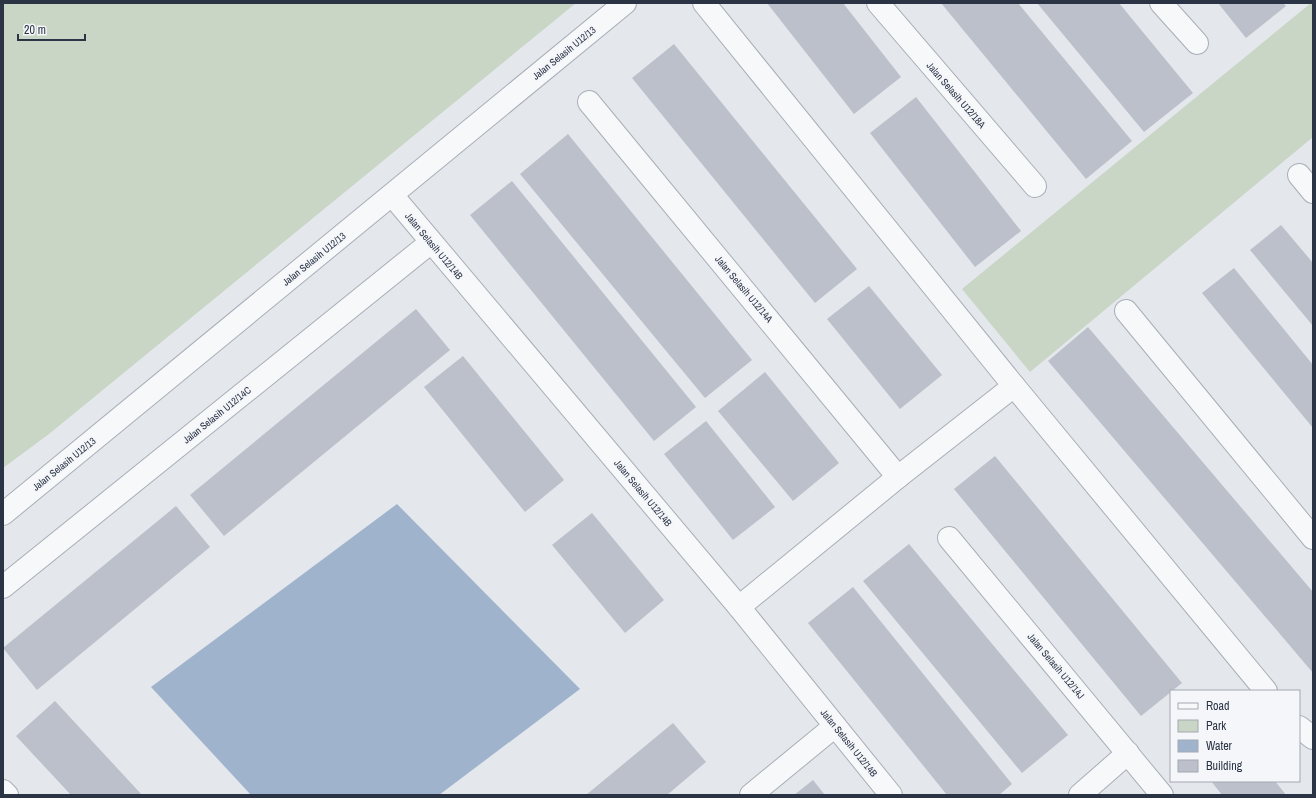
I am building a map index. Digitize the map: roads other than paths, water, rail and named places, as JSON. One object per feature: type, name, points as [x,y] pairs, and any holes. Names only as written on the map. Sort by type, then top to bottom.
[{"type":"street","name":"Jalan Selasih U12/13","points":[[3,514],[625,3]]},
{"type":"street","points":[[704,3],[1014,386],[1265,690]]},
{"type":"street","name":"Jalan Selasih U12/18A","points":[[878,3],[1035,186]]},
{"type":"street","points":[[1162,3],[1197,43]]},
{"type":"street","name":"Jalan Selasih U12/14A","points":[[589,102],[898,477]]},
{"type":"street","points":[[1299,175],[1313,192]]},
{"type":"street","name":"Jalan Selasih U12/14B","points":[[392,195],[430,243],[739,608],[891,795]]},
{"type":"street","name":"Jalan Selasih U12/14C","points":[[3,587],[430,243]]},
{"type":"street","points":[[1126,311],[1313,538]]},
{"type":"street","points":[[739,608],[898,477],[1014,386]]},
{"type":"street","name":"Jalan Selasih U12/14J","points":[[950,538],[1162,795]]},
{"type":"street","points":[[751,795],[835,726]]},
{"type":"street","points":[[1300,728],[1313,738]]},
{"type":"street","points":[[1080,795],[1128,754]]},
{"type":"street","points":[[3,791],[7,795]]},
{"type":"water","points":[[397,504],[580,689],[439,795],[251,795],[151,687]]}]
